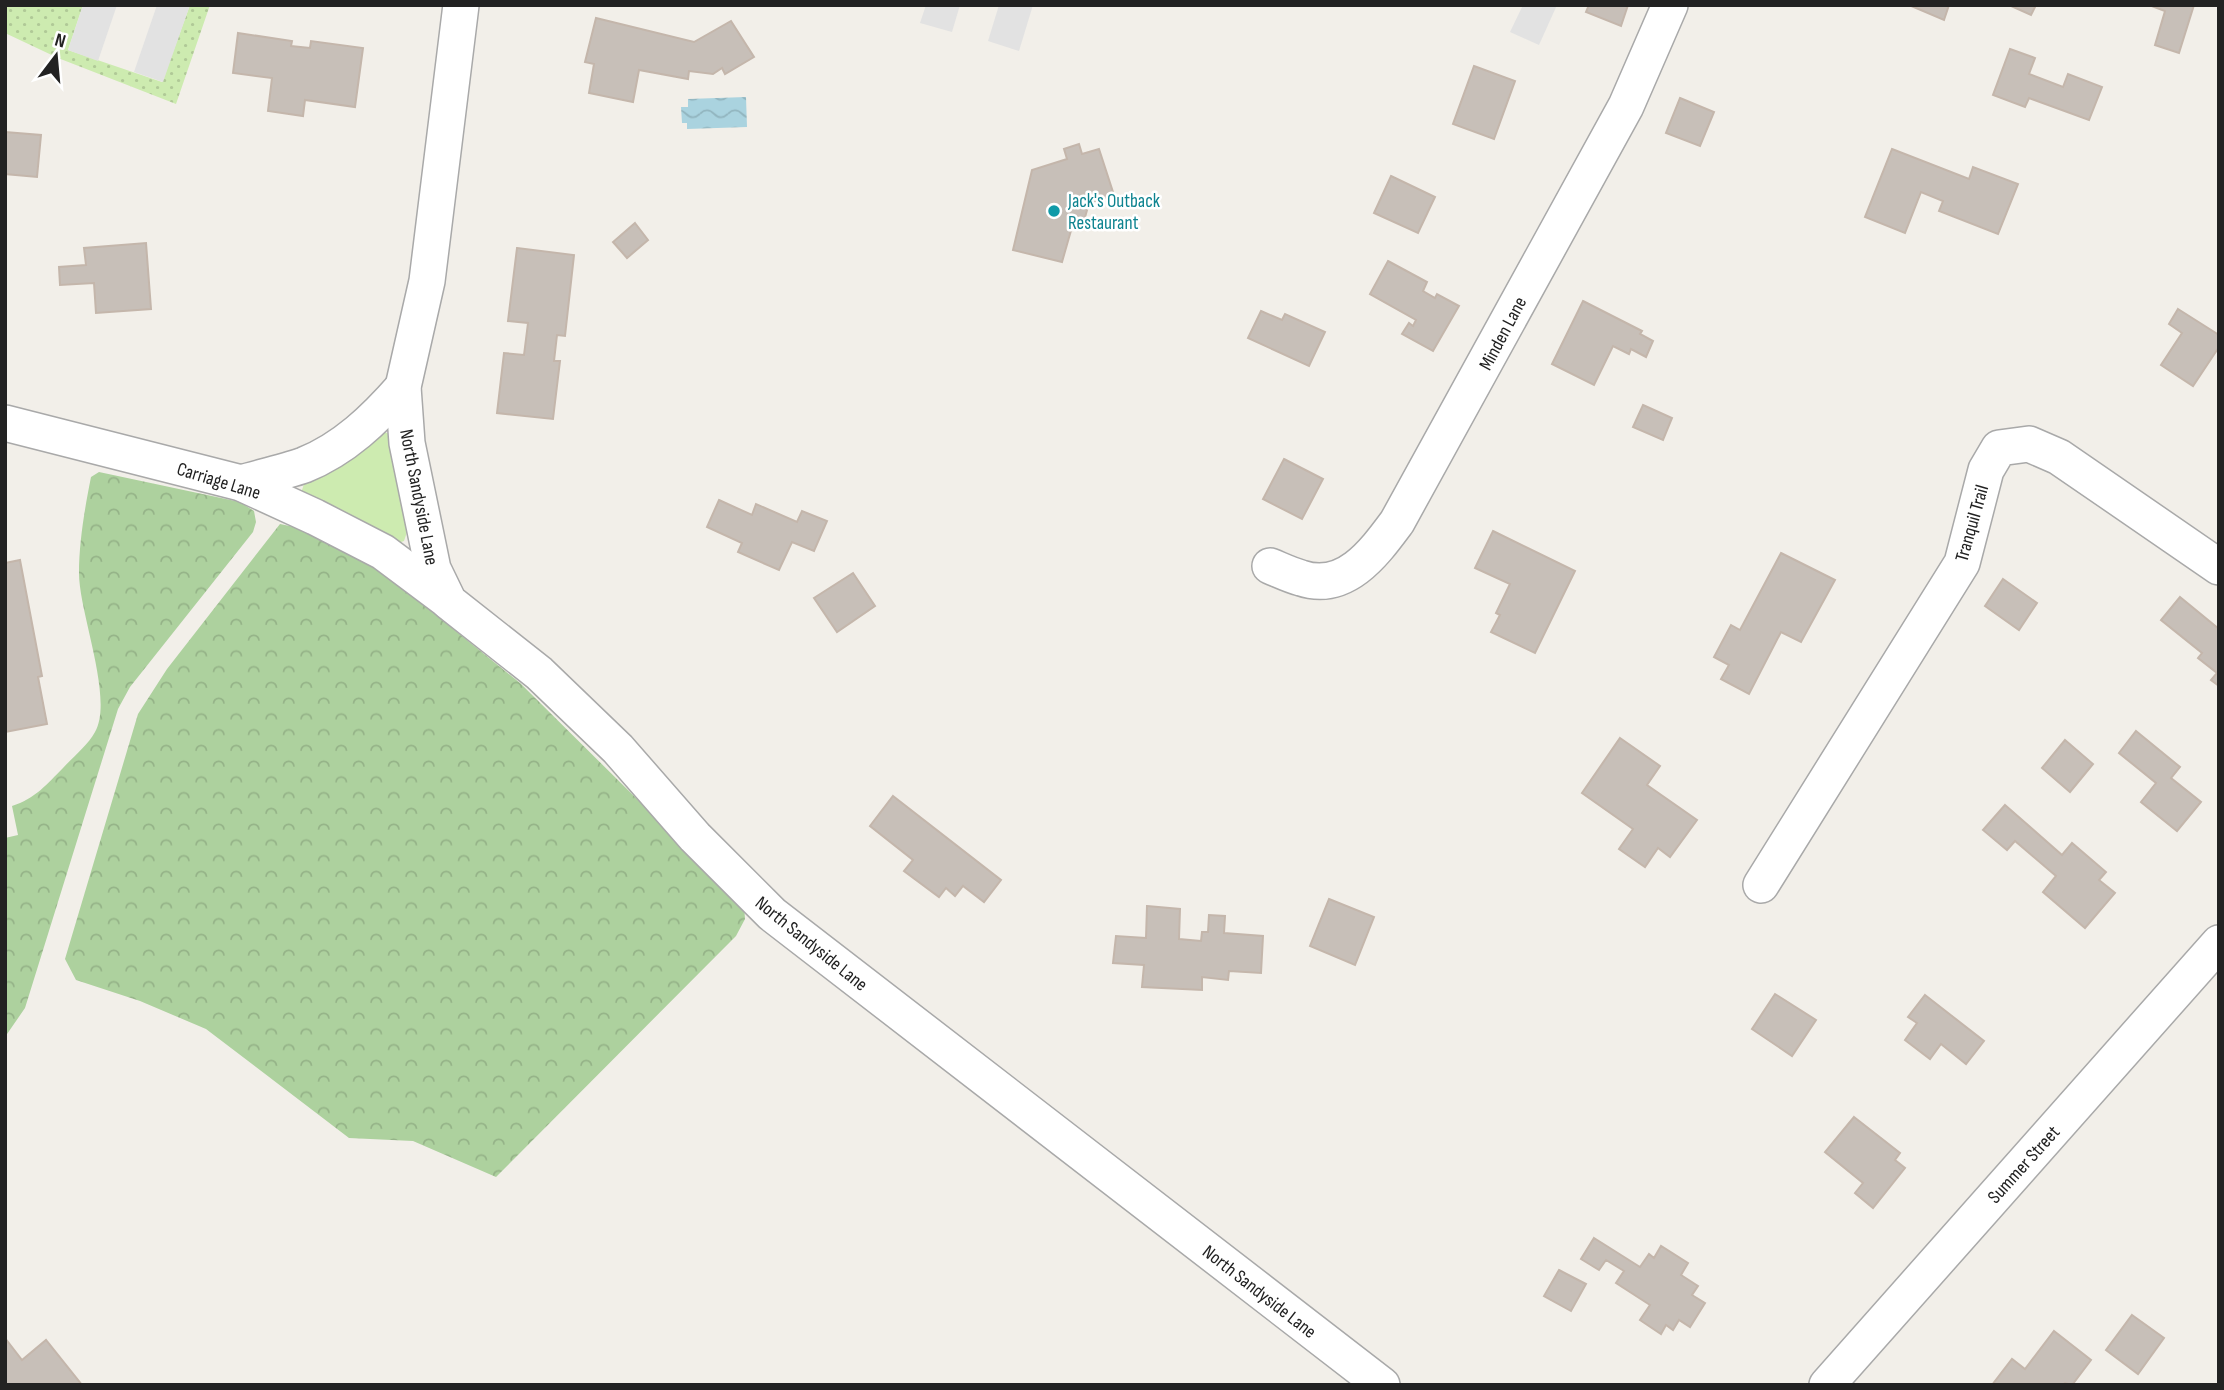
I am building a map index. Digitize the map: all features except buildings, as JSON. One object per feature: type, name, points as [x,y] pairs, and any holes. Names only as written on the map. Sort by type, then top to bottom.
[{"type":"street","name":"North Sandyside Lane","points":[[461,5],[427,281],[402,387],[407,443],[433,569],[449,602],[539,673],[618,749],[695,837],[772,914],[1382,1385]]},
{"type":"street","name":"Minden Lane","points":[[1270,566],[1303,579],[1324,581],[1343,577],[1359,567],[1397,522],[1626,106],[1670,5]]},
{"type":"street","name":"North Sandyside Lane","points":[[241,483],[306,464],[346,442],[377,417],[402,387]]},
{"type":"street","name":"Carriage Lane","points":[[5,423],[241,483],[383,552],[449,602]]},
{"type":"street","name":"Tranquil Trail","points":[[1760,885],[1962,563],[1986,471],[1999,448],[2029,444],[2059,457],[2219,567]]},
{"type":"street","name":"Summer Street","points":[[1827,1385],[2219,943]]},
{"type":"green space","points":[[5,5],[83,5],[68,50],[162,82],[190,5],[210,5],[176,104],[58,58],[5,33]]},
{"type":"green space","points":[[378,433],[390,434],[408,529],[404,541],[398,543],[301,493],[305,481]]},
{"type":"green space","points":[[99,472],[240,502],[254,511],[256,522],[253,532],[130,687],[118,709],[25,1008],[5,1037],[5,838],[18,835],[12,806],[34,795],[52,780],[88,742],[100,717],[98,678],[79,573],[91,477]]},
{"type":"green space","points":[[280,524],[304,529],[383,572],[520,683],[744,905],[745,919],[736,936],[496,1177],[413,1141],[349,1138],[206,1029],[140,1001],[76,980],[65,959],[138,714],[167,669]]},
{"type":"shaded area","points":[[83,5],[117,5],[98,61],[68,50]]},
{"type":"shaded area","points":[[157,5],[190,5],[163,82],[134,72]]},
{"type":"shaded area","points":[[926,5],[960,5],[952,32],[920,23]]},
{"type":"shaded area","points":[[999,5],[1033,5],[1019,51],[988,41]]},
{"type":"shaded area","points":[[1523,5],[1557,5],[1539,45],[1510,32]]},
{"type":"water","points":[[746,97],[747,127],[687,129],[687,123],[682,123],[681,107],[688,107],[688,99]]},
{"type":"place","name":"Jack's Outback Restaurant","points":[[1054,211]]}]
